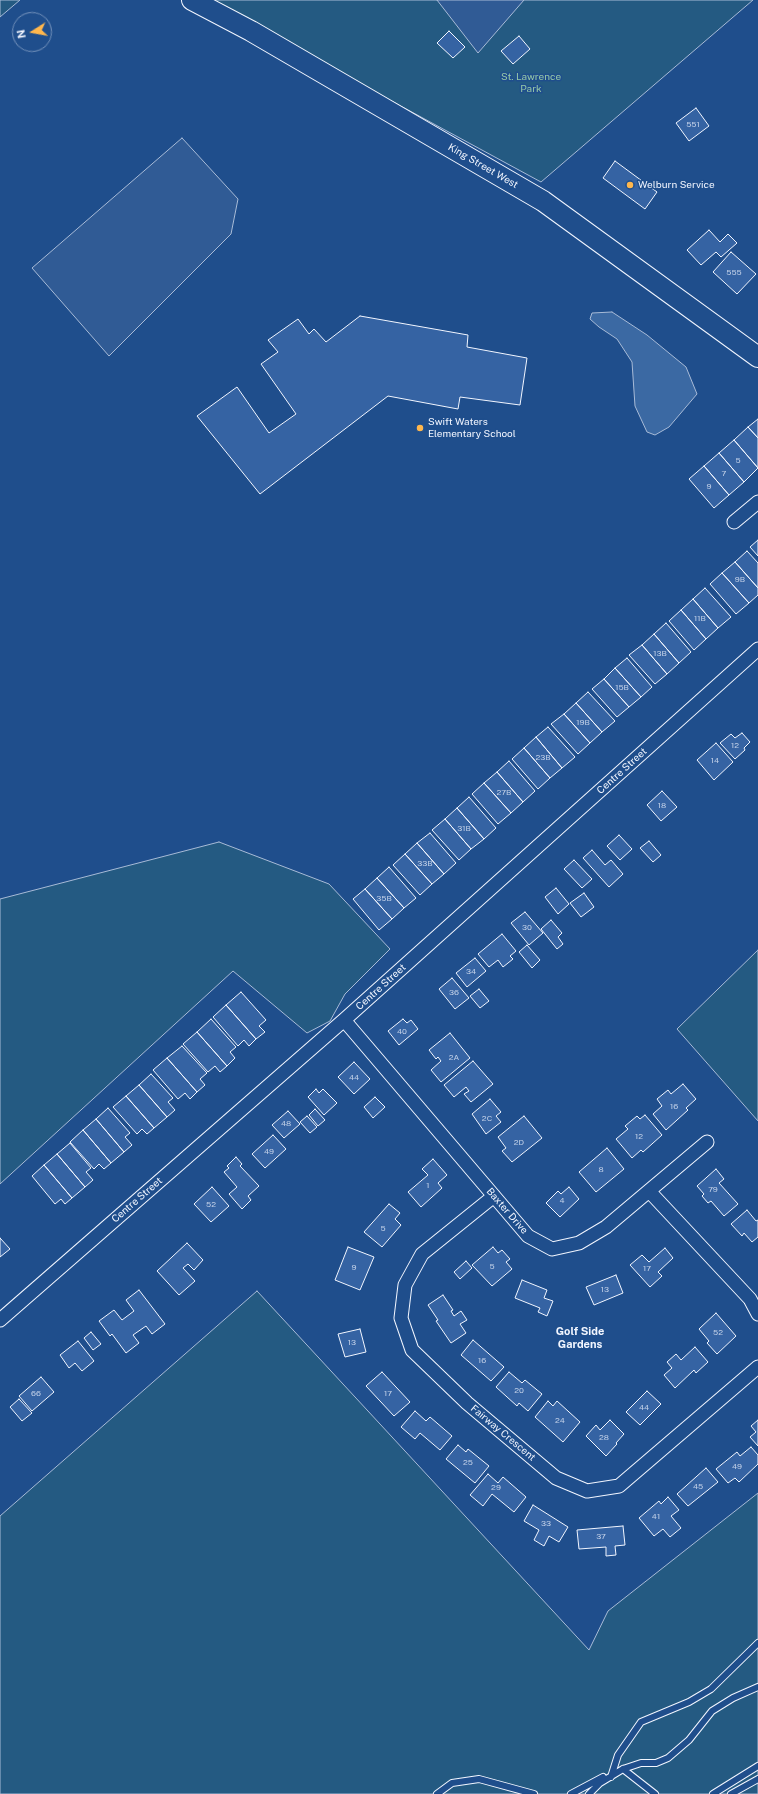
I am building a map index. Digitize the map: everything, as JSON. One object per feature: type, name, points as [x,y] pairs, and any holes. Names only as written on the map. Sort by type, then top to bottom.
[{"type":"main road","name":"King Street West","points":[[192,0],[251,30],[543,201],[758,357]]},
{"type":"street","points":[[734,522],[758,502]]},
{"type":"street","name":"Centre Street","points":[[0,1320],[344,1020],[758,649]]},
{"type":"street","name":"Baxter Drive","points":[[344,1020],[528,1236],[552,1249],[579,1243],[606,1227],[707,1142]]},
{"type":"street","points":[[650,1191],[750,1299],[758,1314]]},
{"type":"street","name":"Fairway Crescent","points":[[494,1196],[422,1254],[405,1285],[401,1318],[412,1350],[467,1403],[556,1478],[587,1491],[619,1486],[758,1367]]},
{"type":"lane","points":[[611,1777],[618,1755],[641,1722],[689,1702],[711,1689],[758,1643]]},
{"type":"lane","points":[[589,1794],[600,1783],[623,1769],[641,1763],[656,1763],[668,1758],[689,1740],[712,1711],[733,1698],[758,1687]]},
{"type":"lane","points":[[713,1794],[758,1766]]},
{"type":"lane","points":[[623,1769],[655,1794]]},
{"type":"lane","points":[[571,1794],[603,1777],[611,1777]]},
{"type":"lane","points":[[437,1794],[452,1783],[479,1779],[534,1794]]},
{"type":"lane","points":[[732,1794],[758,1779]]},
{"type":"green space","points":[[0,0],[20,0],[0,17]]},
{"type":"green space","name":"St. Lawrence Park","points":[[205,0],[753,0],[541,182]]},
{"type":"green space","points":[[219,842],[329,884],[390,949],[345,994],[330,1021],[307,1033],[233,971],[0,1184],[0,899]]},
{"type":"green space","points":[[758,950],[758,1121],[677,1029]]},
{"type":"green space","points":[[257,1291],[589,1650],[608,1611],[758,1493],[758,1794],[0,1794],[0,1516]]},
{"type":"shaded area","points":[[437,0],[524,0],[478,53]]},
{"type":"shaded area","points":[[182,138],[238,199],[231,234],[109,356],[32,268]]},
{"type":"shaded area","points":[[612,312],[647,335],[686,367],[697,394],[669,427],[655,435],[647,432],[635,406],[632,362],[617,339],[590,319],[592,313]]},
{"type":"building","points":[[449,31],[465,47],[453,58],[437,43]]},
{"type":"building","points":[[519,36],[530,49],[513,64],[501,51]]},
{"type":"building","points":[[696,108],[709,126],[689,141],[676,123]]},
{"type":"building","name":"Welburn Service","points":[[615,161],[657,192],[645,209],[603,178]]},
{"type":"building","points":[[709,230],[720,242],[728,234],[737,243],[721,257],[716,252],[701,265],[687,250]]},
{"type":"building","points":[[731,252],[756,274],[737,294],[713,272]]},
{"type":"building","points":[[360,316],[468,335],[467,347],[527,358],[520,405],[460,397],[458,409],[388,396],[260,494],[197,416],[237,387],[269,433],[296,414],[261,364],[278,352],[268,340],[298,319],[309,334],[314,329],[326,342]]},
{"type":"building","points":[[758,419],[758,438],[748,427]]},
{"type":"building","points":[[748,427],[758,438],[758,468],[734,440]]},
{"type":"building","points":[[734,440],[758,468],[744,482],[719,453]]},
{"type":"building","points":[[719,453],[744,482],[729,495],[704,466]]},
{"type":"building","points":[[704,466],[729,495],[714,508],[689,479]]},
{"type":"building","points":[[758,540],[758,556],[750,547]]},
{"type":"building","points":[[747,551],[758,563],[758,588],[735,562]]},
{"type":"building","points":[[735,562],[758,588],[758,595],[749,603],[722,573]]},
{"type":"building","points":[[722,573],[749,603],[736,614],[710,584]]},
{"type":"building","points":[[705,588],[731,617],[718,628],[693,599]]},
{"type":"building","points":[[693,599],[718,628],[706,639],[681,610]]},
{"type":"building","points":[[681,610],[706,639],[694,650],[669,621]]},
{"type":"building","points":[[666,623],[691,652],[679,663],[654,634]]},
{"type":"building","points":[[654,634],[679,663],[667,674],[642,645]]},
{"type":"building","points":[[642,645],[667,674],[655,684],[629,655]]},
{"type":"building","points":[[627,658],[652,687],[641,697],[615,668]]},
{"type":"building","points":[[615,668],[641,697],[629,707],[604,679]]},
{"type":"building","points":[[604,679],[629,707],[617,717],[592,689]]},
{"type":"building","points":[[588,692],[615,721],[602,732],[576,703]]},
{"type":"building","points":[[576,703],[602,732],[590,743],[564,714]]},
{"type":"building","points":[[564,714],[590,743],[578,754],[551,724]]},
{"type":"building","points":[[548,727],[575,757],[562,768],[536,737]]},
{"type":"building","points":[[742,733],[750,742],[744,748],[745,750],[735,759],[720,743],[731,734],[735,738]]},
{"type":"building","points":[[536,737],[562,768],[550,778],[524,748]]},
{"type":"building","points":[[716,743],[733,762],[714,780],[697,760]]},
{"type":"building","points":[[524,748],[550,778],[538,789],[512,759]]},
{"type":"building","points":[[509,761],[535,791],[523,802],[497,772]]},
{"type":"building","points":[[497,772],[523,802],[511,813],[484,783]]},
{"type":"building","points":[[484,783],[511,813],[498,824],[472,794]]},
{"type":"building","points":[[662,791],[677,807],[661,821],[647,805]]},
{"type":"building","points":[[469,797],[496,828],[484,839],[457,808]]},
{"type":"building","points":[[457,808],[484,839],[471,849],[445,819]]},
{"type":"building","points":[[445,819],[471,849],[459,860],[432,830]]},
{"type":"building","points":[[430,833],[456,863],[444,874],[417,843]]},
{"type":"building","points":[[619,835],[632,849],[620,860],[607,846]]},
{"type":"building","points":[[649,841],[661,855],[653,862],[640,848]]},
{"type":"building","points":[[417,843],[444,874],[432,884],[405,854]]},
{"type":"building","points":[[592,850],[605,865],[611,860],[623,874],[609,887],[583,858]]},
{"type":"building","points":[[405,854],[432,884],[420,895],[393,865]]},
{"type":"building","points":[[574,860],[592,879],[582,888],[564,869]]},
{"type":"building","points":[[389,867],[416,898],[404,908],[377,878]]},
{"type":"building","points":[[377,878],[404,908],[392,919],[365,889]]},
{"type":"building","points":[[556,888],[569,904],[558,914],[545,897]]},
{"type":"building","points":[[365,889],[392,919],[379,930],[353,899]]},
{"type":"building","points":[[584,893],[594,907],[581,917],[570,903]]},
{"type":"building","points":[[525,912],[543,933],[529,945],[511,923]]},
{"type":"building","points":[[551,920],[562,933],[558,937],[563,944],[557,949],[541,929]]},
{"type":"building","points":[[502,934],[516,951],[510,956],[513,959],[503,967],[498,960],[489,967],[478,954]]},
{"type":"building","points":[[527,945],[540,960],[532,968],[519,952]]},
{"type":"building","points":[[475,958],[486,971],[467,987],[456,973]]},
{"type":"building","points":[[452,978],[469,998],[455,1009],[439,989]]},
{"type":"building","points":[[479,989],[489,1001],[480,1008],[470,996]]},
{"type":"building","points":[[241,992],[266,1020],[259,1026],[265,1032],[256,1039],[226,1005]]},
{"type":"building","points":[[226,1005],[256,1039],[249,1046],[244,1040],[238,1046],[213,1017]]},
{"type":"building","points":[[211,1019],[236,1047],[230,1052],[235,1058],[227,1066],[197,1032]]},
{"type":"building","points":[[403,1019],[407,1023],[411,1020],[418,1029],[399,1045],[388,1031]]},
{"type":"building","points":[[197,1032],[227,1066],[220,1072],[215,1066],[208,1072],[183,1044]]},
{"type":"building","points":[[450,1033],[470,1058],[441,1082],[431,1070],[441,1061],[438,1057],[436,1059],[429,1050]]},
{"type":"building","points":[[182,1046],[207,1073],[200,1079],[205,1085],[197,1092],[167,1058]]},
{"type":"building","points":[[167,1058],[197,1092],[190,1099],[185,1093],[178,1099],[153,1070]]},
{"type":"building","points":[[473,1061],[493,1084],[471,1102],[464,1094],[469,1091],[466,1087],[454,1097],[444,1085]]},
{"type":"building","points":[[354,1062],[370,1079],[354,1094],[338,1077]]},
{"type":"building","points":[[151,1074],[173,1098],[168,1102],[175,1110],[167,1117],[139,1085]]},
{"type":"building","points":[[683,1084],[696,1099],[686,1108],[688,1110],[666,1130],[653,1114],[662,1106],[657,1099],[668,1090],[671,1094]]},
{"type":"building","points":[[139,1085],[167,1117],[154,1128],[126,1096]]},
{"type":"building","points":[[316,1089],[319,1093],[323,1089],[337,1103],[324,1115],[308,1097]]},
{"type":"building","points":[[126,1096],[154,1128],[147,1134],[142,1129],[137,1134],[113,1107]]},
{"type":"building","points":[[375,1097],[385,1107],[373,1118],[364,1107]]},
{"type":"building","points":[[490,1099],[501,1112],[496,1116],[501,1122],[486,1134],[472,1114]]},
{"type":"building","points":[[108,1108],[130,1133],[125,1137],[132,1145],[124,1152],[96,1119]]},
{"type":"building","points":[[315,1109],[325,1120],[318,1126],[309,1115]]},
{"type":"building","points":[[288,1111],[300,1124],[284,1138],[272,1125]]},
{"type":"building","points":[[645,1115],[662,1135],[643,1152],[641,1150],[632,1158],[616,1139],[628,1129],[625,1126],[637,1116],[640,1119]]},
{"type":"building","points":[[307,1116],[317,1127],[310,1133],[300,1122]]},
{"type":"building","points":[[524,1116],[542,1138],[512,1162],[502,1151],[506,1148],[498,1137]]},
{"type":"building","points":[[96,1119],[124,1152],[111,1163],[83,1130]]},
{"type":"building","points":[[83,1130],[111,1163],[104,1169],[99,1164],[94,1169],[70,1142]]},
{"type":"building","points":[[273,1135],[286,1149],[265,1168],[252,1154]]},
{"type":"building","points":[[70,1143],[91,1168],[86,1172],[93,1180],[85,1187],[57,1154]]},
{"type":"building","points":[[607,1148],[624,1169],[596,1192],[579,1172]]},
{"type":"building","points":[[57,1154],[85,1187],[72,1198],[44,1165]]},
{"type":"building","points":[[236,1157],[242,1164],[240,1166],[259,1186],[248,1196],[251,1200],[242,1209],[229,1194],[237,1187],[224,1172],[229,1168],[227,1166]]},
{"type":"building","points":[[433,1159],[447,1175],[438,1183],[442,1188],[421,1207],[408,1192],[428,1175],[422,1169]]},
{"type":"building","points":[[44,1165],[72,1198],[65,1204],[61,1199],[55,1204],[32,1176]]},
{"type":"building","points":[[716,1169],[724,1179],[719,1183],[738,1204],[724,1216],[711,1201],[708,1203],[702,1196],[704,1194],[697,1186]]},
{"type":"building","points":[[212,1187],[229,1206],[211,1222],[194,1204]]},
{"type":"building","points":[[569,1187],[579,1199],[560,1217],[546,1203],[558,1191],[561,1194]]},
{"type":"building","points":[[389,1204],[400,1213],[395,1219],[401,1225],[382,1247],[364,1232]]},
{"type":"building","points":[[747,1210],[756,1221],[758,1220],[758,1237],[752,1242],[744,1233],[742,1236],[731,1224]]},
{"type":"building","points":[[0,1238],[10,1249],[0,1257]]},
{"type":"building","points":[[187,1243],[203,1260],[194,1270],[188,1264],[183,1268],[195,1281],[179,1295],[157,1271]]},
{"type":"building","points":[[348,1247],[374,1257],[360,1290],[335,1280]]},
{"type":"building","points":[[493,1247],[498,1253],[502,1250],[510,1259],[506,1262],[512,1269],[492,1286],[472,1265]]},
{"type":"building","points":[[665,1248],[673,1258],[658,1272],[662,1276],[650,1287],[630,1265],[642,1255],[649,1262]]},
{"type":"building","points":[[466,1261],[472,1268],[460,1279],[454,1272]]},
{"type":"building","points":[[616,1275],[623,1293],[594,1305],[586,1287]]},
{"type":"building","points":[[522,1280],[547,1290],[544,1298],[553,1301],[547,1316],[538,1312],[540,1308],[515,1298]]},
{"type":"building","points":[[139,1290],[165,1324],[152,1334],[146,1326],[133,1335],[139,1343],[126,1353],[112,1334],[110,1336],[99,1321],[114,1310],[122,1320],[134,1311],[126,1300]]},
{"type":"building","points":[[443,1295],[453,1310],[451,1311],[454,1316],[461,1311],[467,1320],[460,1324],[466,1333],[451,1343],[436,1321],[438,1320],[428,1305]]},
{"type":"building","points":[[716,1313],[736,1336],[717,1354],[707,1343],[709,1341],[699,1329]]},
{"type":"building","points":[[360,1329],[366,1352],[345,1357],[338,1334]]},
{"type":"building","points":[[91,1332],[101,1344],[93,1350],[84,1338]]},
{"type":"building","points":[[473,1340],[504,1367],[491,1381],[461,1355]]},
{"type":"building","points":[[78,1341],[94,1361],[82,1371],[75,1363],[69,1368],[60,1355]]},
{"type":"building","points":[[695,1347],[708,1362],[696,1373],[694,1370],[675,1388],[664,1375],[672,1368],[667,1362],[676,1354],[681,1360]]},
{"type":"building","points":[[382,1372],[410,1402],[394,1416],[366,1386]]},
{"type":"building","points":[[509,1372],[522,1383],[525,1380],[542,1394],[528,1411],[519,1403],[517,1406],[496,1387]]},
{"type":"building","points":[[41,1377],[54,1392],[32,1411],[19,1396]]},
{"type":"building","points":[[647,1391],[661,1404],[640,1425],[626,1412]]},
{"type":"building","points":[[19,1399],[32,1413],[22,1421],[10,1407]]},
{"type":"building","points":[[548,1401],[553,1406],[557,1401],[580,1422],[563,1442],[535,1417]]},
{"type":"building","points":[[415,1411],[426,1421],[430,1417],[452,1436],[440,1450],[420,1433],[415,1439],[401,1427]]},
{"type":"building","points":[[610,1420],[624,1434],[606,1456],[586,1436],[596,1425],[600,1430]]},
{"type":"building","points":[[758,1420],[758,1446],[750,1437],[756,1432],[751,1426]]},
{"type":"building","points":[[458,1445],[466,1452],[468,1449],[489,1466],[475,1483],[446,1459]]},
{"type":"building","points":[[751,1447],[758,1455],[758,1464],[739,1482],[735,1478],[728,1483],[716,1469],[737,1452],[740,1456]]},
{"type":"building","points":[[706,1468],[718,1482],[688,1506],[677,1494]]},
{"type":"building","points":[[488,1474],[498,1483],[503,1477],[526,1497],[514,1512],[492,1494],[483,1506],[470,1495]]},
{"type":"building","points":[[668,1497],[679,1510],[671,1516],[681,1528],[670,1537],[663,1529],[654,1536],[639,1518],[659,1501],[661,1504]]},
{"type":"building","points":[[533,1505],[568,1527],[559,1542],[549,1536],[544,1546],[534,1540],[539,1530],[524,1521]]},
{"type":"building","points":[[623,1526],[625,1545],[615,1546],[616,1555],[606,1556],[606,1547],[579,1549],[577,1530]]},
{"type":"place","name":"Welburn Service","points":[[630,185]]},
{"type":"place","name":"Swift Waters Elementary School","points":[[420,428]]},
{"type":"district","name":"Golf Side Gardens","points":[[580,1338]]}]
